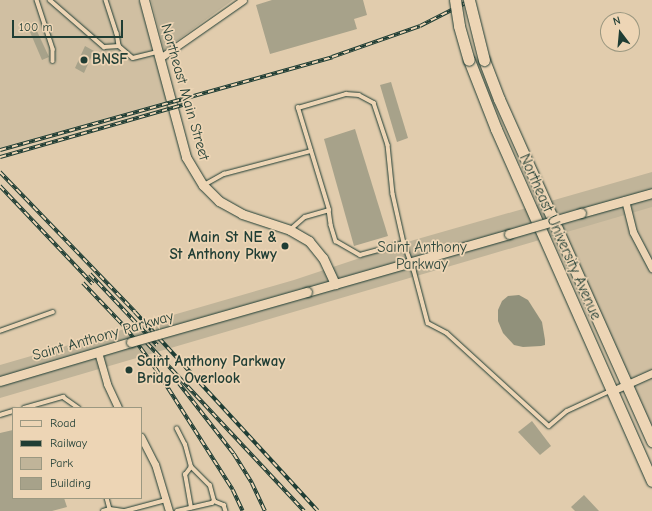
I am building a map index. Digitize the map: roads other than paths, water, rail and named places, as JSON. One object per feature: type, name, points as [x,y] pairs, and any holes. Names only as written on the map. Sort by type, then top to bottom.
[{"type":"main road","name":"Northeast University Avenue","points":[[454,0],[459,26],[469,60],[496,129],[652,481]]},
{"type":"main road","name":"Northeast University Avenue","points":[[469,0],[484,60],[494,88],[652,441]]},
{"type":"street","name":"Northeast Main Street","points":[[144,0],[186,156],[203,186],[219,200],[242,214],[290,230],[309,241],[323,258],[335,284]]},
{"type":"street","points":[[159,55],[243,0]]},
{"type":"street","name":"Saint Anthony Parkway","points":[[0,381],[652,193]]},
{"type":"street","points":[[625,200],[635,238],[652,268]]},
{"type":"street","points":[[98,352],[107,384],[118,407]]},
{"type":"street","points":[[612,391],[652,374]]},
{"type":"street","points":[[142,439],[155,464],[169,511]]},
{"type":"lane","points":[[37,0],[53,49],[53,61]]},
{"type":"lane","points":[[50,0],[104,47],[119,46]]},
{"type":"lane","points":[[106,0],[117,33],[119,46],[133,58],[159,55]]},
{"type":"lane","points":[[404,243],[360,256],[336,241],[331,225],[329,210],[298,108],[346,94],[359,95],[374,103],[388,145],[393,194],[404,243],[428,323],[447,333],[548,426],[566,411],[612,391]]},
{"type":"lane","points":[[203,186],[224,174],[312,151]]},
{"type":"lane","points":[[290,230],[305,217],[329,210]]},
{"type":"lane","points":[[0,331],[52,312]]},
{"type":"lane","points":[[28,407],[63,397],[78,407]]},
{"type":"lane","points":[[0,415],[12,411]]},
{"type":"lane","points":[[177,429],[185,445],[192,467],[210,486],[214,501]]},
{"type":"lane","points":[[191,508],[185,475],[192,467]]},
{"type":"lane","points":[[106,499],[110,509]]},
{"type":"lane","points":[[103,511],[110,509],[125,511],[166,500]]},
{"type":"lane","points":[[177,511],[212,503],[214,501]]},
{"type":"lane","points":[[214,501],[224,505],[226,511]]},
{"type":"railway","points":[[0,150],[332,57],[420,26],[471,0]]},
{"type":"railway","points":[[0,157],[186,104]]},
{"type":"railway","points":[[0,172],[135,312],[318,511]]},
{"type":"railway","points":[[0,186],[93,284]]},
{"type":"railway","points":[[90,274],[157,345]]},
{"type":"railway","points":[[83,283],[127,329],[156,369],[233,490],[243,511]]},
{"type":"railway","points":[[147,343],[304,511]]},
{"type":"railway","points":[[178,382],[234,454],[252,483],[265,511]]},
{"type":"place","name":"BNSF","points":[[84,60]]},
{"type":"place","name":"Main St NE & St Anthony Pkwy","points":[[285,246]]},
{"type":"place","name":"Saint Anthony Parkway Bridge Overlook","points":[[129,370]]}]
